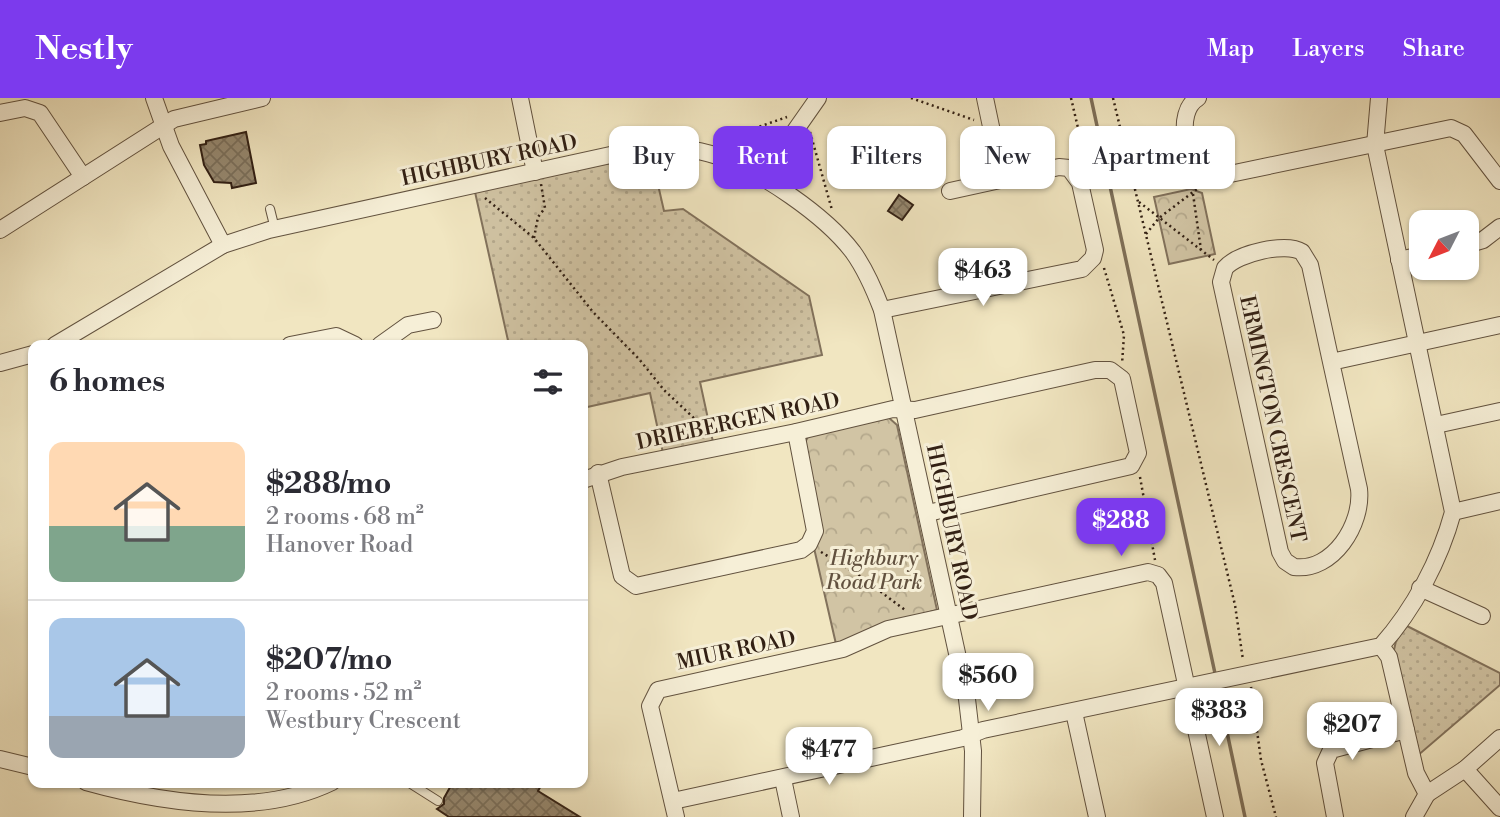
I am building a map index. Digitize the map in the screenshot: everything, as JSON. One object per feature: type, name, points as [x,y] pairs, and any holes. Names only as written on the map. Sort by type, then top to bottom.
[{"type":"street","points":[[154,98],[162,126],[180,150],[223,245]]},
{"type":"street","points":[[0,230],[174,119],[262,98]]},
{"type":"street","points":[[520,98],[537,171]]},
{"type":"street","points":[[799,126],[818,98]]},
{"type":"street","points":[[985,98],[991,126]]},
{"type":"street","points":[[1185,126],[1184,119],[1189,105],[1199,98]]},
{"type":"street","points":[[675,809],[783,779],[972,734],[1248,672],[1381,646],[1405,616],[1446,540],[1453,512],[1374,145],[1379,98]]},
{"type":"street","points":[[0,113],[26,108],[40,113],[83,177]]},
{"type":"street","points":[[1235,173],[1446,129],[1457,130],[1467,138],[1500,181]]},
{"type":"street","name":"HIGHBURY ROAD","points":[[63,340],[223,245],[275,229],[647,147],[671,147],[713,155]]},
{"type":"street","name":"HIGHBURY ROAD","points":[[777,189],[839,236],[868,276],[883,310],[928,513],[972,734],[972,817]]},
{"type":"street","points":[[950,191],[960,189]]},
{"type":"street","points":[[883,310],[1082,269],[1093,258],[1095,250],[1080,189]]},
{"type":"street","points":[[1479,241],[1500,227]]},
{"type":"street","name":"ERMINGTON CRESCENT","points":[[1288,247],[1302,252],[1310,265],[1331,362],[1359,489],[1359,506],[1341,545],[1332,556],[1320,563],[1294,567],[1285,561],[1280,552],[1221,282],[1225,268],[1240,258],[1288,247]]},
{"type":"street","points":[[1399,260],[1409,258]]},
{"type":"street","points":[[387,340],[408,325],[433,320]]},
{"type":"street","points":[[1331,362],[1500,326]]},
{"type":"street","points":[[316,340],[336,336],[344,340]]},
{"type":"street","points":[[0,363],[28,355]]},
{"type":"street","name":"DRIEBERGEN ROAD","points":[[590,476],[893,409],[915,410],[1095,370],[1110,370],[1117,375]]},
{"type":"street","points":[[928,513],[1131,467],[1138,453],[1122,379],[1117,375]]},
{"type":"street","points":[[1436,425],[1500,411]]},
{"type":"street","points":[[590,476],[622,576],[636,586],[801,550],[810,544],[816,531],[796,432]]},
{"type":"street","points":[[1453,512],[1500,502]]},
{"type":"street","name":"MIUR ROAD","points":[[675,809],[650,706],[658,690],[844,649],[888,629],[917,622],[1143,572],[1153,573]]},
{"type":"street","points":[[1153,573],[1164,583],[1194,686],[1215,817]]},
{"type":"street","points":[[1420,587],[1482,616]]},
{"type":"street","points":[[1381,646],[1389,657],[1416,773],[1427,794]]},
{"type":"street","points":[[1073,712],[1097,817]]},
{"type":"street","points":[[1335,817],[1325,764],[1331,750],[1406,730]]},
{"type":"street","points":[[1414,817],[1427,794],[1465,769],[1500,738]]},
{"type":"street","points":[[0,759],[28,762]]},
{"type":"street","points":[[1465,769],[1500,808],[1490,817]]},
{"type":"street","points":[[783,779],[791,817]]},
{"type":"street","points":[[108,788],[221,816],[303,802],[323,788]]},
{"type":"lane","points":[[270,209],[275,229]]},
{"type":"lane","points":[[417,788],[438,801]]},
{"type":"path","points":[[911,98],[937,109],[964,114],[987,126]]},
{"type":"path","points":[[1071,98],[1078,126]]},
{"type":"path","points":[[1113,98],[1235,605],[1261,760],[1276,817]]},
{"type":"path","points":[[761,126],[796,114],[805,117],[832,210]]},
{"type":"path","points":[[534,238],[538,217],[545,208],[537,171]]},
{"type":"path","points":[[474,185],[494,209],[534,238],[593,312],[639,359],[664,390],[712,435],[716,448]]},
{"type":"path","points":[[1146,234],[1159,218],[1197,189]]},
{"type":"path","points":[[1193,194],[1201,250]]},
{"type":"path","points":[[1139,202],[1225,268]]},
{"type":"path","points":[[1095,250],[1101,258],[1124,335],[1124,361],[1117,375]]},
{"type":"path","points":[[1131,467],[1141,478],[1156,564],[1153,573]]},
{"type":"path","points":[[810,544],[858,574],[917,622]]},
{"type":"green space","points":[[609,163],[609,189],[659,189],[664,211],[683,209],[809,296],[822,355],[700,382],[713,442],[663,453],[650,393],[588,407],[588,340],[508,340],[475,192]]},
{"type":"green space","points":[[1191,189],[1202,193],[1215,254],[1169,264],[1154,197]]},
{"type":"green space","name":"Highbury Road Park","points":[[888,417],[897,425],[937,610],[879,626],[836,644],[814,548],[803,446],[809,435]]},
{"type":"green space","points":[[1407,626],[1500,673],[1500,685],[1416,757],[1394,650],[1396,641]]},
{"type":"building","points":[[246,132],[256,183],[232,188],[231,183],[214,182],[204,165],[200,145],[206,144],[206,141]]},
{"type":"building","points":[[899,195],[913,205],[902,220],[888,211]]},
{"type":"building","points":[[450,788],[540,788],[538,791],[580,817],[449,817],[437,809],[444,804]]},
{"type":"waterway","points":[[1091,98],[1216,678]]},
{"type":"waterway","points":[[1217,685],[1245,817]]}]
